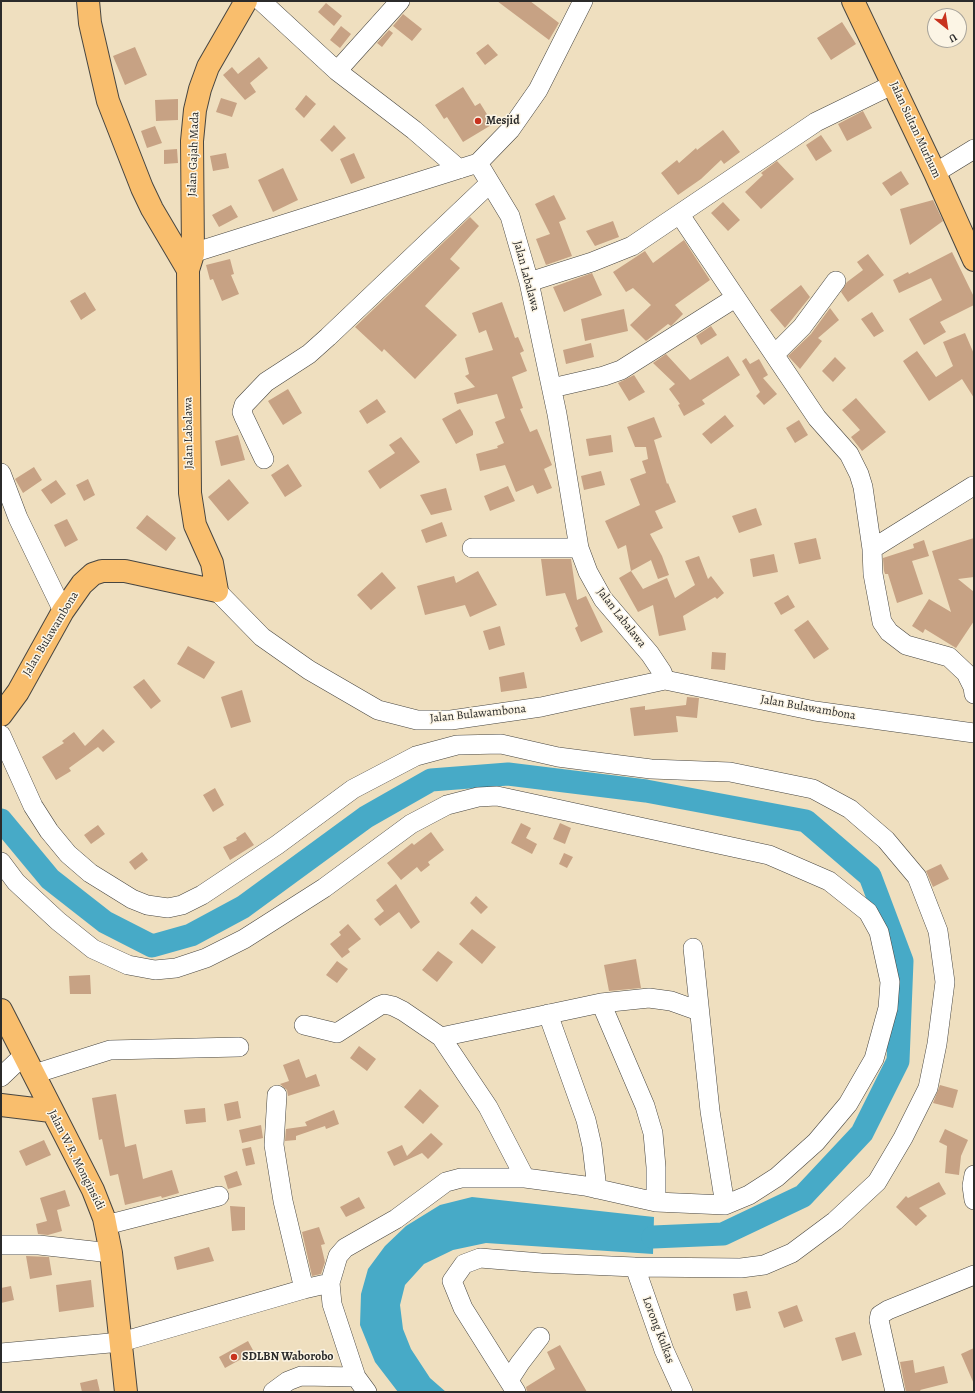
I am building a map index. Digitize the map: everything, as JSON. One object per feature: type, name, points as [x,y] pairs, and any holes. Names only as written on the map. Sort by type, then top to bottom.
[{"type":"main road","points":[[88,1],[90,23],[108,101],[142,188],[187,260]]},
{"type":"main road","name":"Jalan Gajah Mada","points":[[187,260],[195,110],[200,89],[208,67],[246,1]]},
{"type":"main road","name":"Jalan Sultan Murhum","points":[[853,1],[936,173],[974,260]]},
{"type":"main road","name":"Jalan Labalawa","points":[[187,260],[190,494],[196,525],[212,563],[216,591]]},
{"type":"main road","name":"Jalan Bulawambona","points":[[1,715],[18,692],[63,611],[82,584],[93,574],[102,571],[125,571],[216,591]]},
{"type":"main road","name":"Jalan W.R. Monginsidi","points":[[1,1010],[51,1111],[93,1190],[106,1225],[111,1253],[126,1392]]},
{"type":"main road","points":[[1,1105],[51,1111]]},
{"type":"street","points":[[262,1],[337,71],[414,130],[459,169]]},
{"type":"street","points":[[337,71],[400,1]]},
{"type":"street","points":[[187,260],[478,163],[510,130],[538,90],[583,1]]},
{"type":"street","points":[[529,282],[592,262],[632,246],[816,122],[894,84]]},
{"type":"street","points":[[936,173],[974,149]]},
{"type":"street","name":"Jalan Labalawa","points":[[478,163],[510,216],[529,282],[552,388],[579,548],[588,572],[603,599],[650,654],[662,672],[665,680]]},
{"type":"street","points":[[264,459],[242,412],[244,405],[266,382],[309,354],[328,337],[490,183]]},
{"type":"street","points":[[680,215],[735,298],[775,354],[816,418],[849,454],[859,474],[863,487],[872,549],[873,574],[882,622],[890,632],[906,645],[949,657],[966,673],[973,687],[974,694]]},
{"type":"street","points":[[775,354],[802,327],[836,281]]},
{"type":"street","points":[[552,388],[604,376],[621,370],[735,298]]},
{"type":"street","points":[[1,474],[18,518],[63,611]]},
{"type":"street","points":[[872,549],[973,486]]},
{"type":"street","points":[[472,548],[579,548]]},
{"type":"street","name":"Jalan Bulawambona","points":[[216,591],[262,638],[308,670],[378,710],[417,720],[451,720],[541,707],[665,680],[815,711],[974,733]]},
{"type":"street","points":[[1,735],[33,806],[49,831],[68,854],[90,873],[132,899],[147,905],[168,908],[182,905],[202,895],[277,845],[353,789],[416,756],[457,745],[502,744],[558,757],[635,767],[730,772],[813,789],[850,809],[886,840],[917,877],[938,931],[945,982],[937,1044],[928,1088],[904,1138],[877,1182],[835,1221],[792,1253],[764,1265],[741,1268],[635,1267],[541,1263],[480,1258],[464,1264],[452,1281],[463,1308],[512,1386]]},
{"type":"street","points":[[1,862],[16,882],[58,921],[93,949],[128,965],[155,970],[176,968],[206,958],[244,939],[277,920],[324,888],[411,824],[447,805],[478,797],[497,796],[769,856],[829,881],[868,912],[879,932],[890,982],[888,1008],[874,1059],[848,1104],[816,1142],[777,1177],[749,1195],[725,1205],[656,1202],[585,1186],[525,1178],[461,1178],[446,1182],[396,1219],[340,1251],[330,1283],[332,1304],[356,1377],[367,1392]]},
{"type":"street","points":[[693,948],[710,1111],[725,1205]]},
{"type":"street","points":[[441,1037],[601,1003],[649,998],[670,1000],[699,1011]]},
{"type":"street","points":[[601,1003],[645,1106],[651,1126],[656,1167],[656,1202]]},
{"type":"street","points":[[304,1025],[337,1033],[378,1006],[384,1004],[393,1006],[441,1037],[488,1107],[525,1178]]},
{"type":"street","points":[[548,1014],[586,1120],[592,1146],[597,1189]]},
{"type":"street","points":[[1,1077],[29,1065],[110,1050],[239,1047]]},
{"type":"street","points":[[277,1095],[274,1145],[282,1201],[304,1289]]},
{"type":"street","points":[[974,1175],[972,1186],[974,1200]]},
{"type":"street","points":[[106,1225],[219,1196]]},
{"type":"street","points":[[1,1245],[39,1245],[111,1253]]},
{"type":"street","name":"Lorong Kulkas","points":[[635,1267],[664,1350],[683,1392]]},
{"type":"street","points":[[894,1392],[879,1320],[880,1315],[888,1310],[974,1275]]},
{"type":"street","points":[[1,1353],[121,1342],[304,1289],[330,1283]]},
{"type":"street","points":[[512,1386],[520,1363],[540,1337]]},
{"type":"street","points":[[273,1392],[288,1381],[301,1376],[356,1377]]},
{"type":"water","points":[[472,1197],[654,1217],[653,1254],[486,1243],[453,1250],[424,1264],[405,1285],[400,1305],[403,1329],[411,1349],[430,1378],[446,1392],[398,1392],[375,1362],[360,1325],[361,1294],[368,1269],[385,1246],[406,1226],[440,1205]]},
{"type":"building","points":[[497,1],[530,1],[559,23],[549,40]]},
{"type":"building","points":[[326,3],[342,16],[334,26],[318,12]]},
{"type":"building","points":[[403,14],[422,29],[412,41],[393,26]]},
{"type":"building","points":[[842,22],[856,44],[831,60],[817,38]]},
{"type":"building","points":[[341,26],[351,34],[340,48],[330,40]]},
{"type":"building","points":[[389,30],[393,33],[382,47],[377,43]]},
{"type":"building","points":[[488,44],[498,55],[485,65],[476,53]]},
{"type":"building","points":[[135,47],[147,75],[125,85],[113,56]]},
{"type":"building","points":[[259,57],[268,68],[250,83],[256,92],[245,100],[223,75],[232,67],[238,74]]},
{"type":"building","points":[[463,87],[475,106],[480,103],[493,124],[463,142],[447,117],[444,119],[435,105]]},
{"type":"building","points":[[306,95],[316,104],[304,118],[295,109]]},
{"type":"building","points":[[221,98],[237,103],[232,117],[216,112]]},
{"type":"building","points":[[178,99],[178,120],[156,121],[155,100]]},
{"type":"building","points":[[863,111],[872,128],[847,141],[838,124]]},
{"type":"building","points":[[334,125],[346,138],[332,152],[320,140]]},
{"type":"building","points":[[155,126],[162,143],[147,148],[141,131]]},
{"type":"building","points":[[723,130],[740,152],[724,164],[721,160],[701,179],[678,195],[661,173],[677,160],[679,163],[696,148],[697,150]]},
{"type":"building","points":[[821,135],[832,151],[816,161],[806,145]]},
{"type":"building","points":[[177,149],[178,163],[164,164],[164,150]]},
{"type":"building","points":[[226,153],[229,168],[213,171],[210,156]]},
{"type":"building","points":[[354,153],[365,178],[351,184],[340,159]]},
{"type":"building","points":[[777,161],[794,179],[761,209],[745,192],[763,175],[761,173]]},
{"type":"building","points":[[283,168],[298,200],[273,212],[258,180]]},
{"type":"building","points":[[901,171],[909,184],[891,196],[882,183]]},
{"type":"building","points":[[554,195],[566,219],[559,222],[572,256],[546,265],[536,239],[550,234],[535,204]]},
{"type":"building","points":[[933,200],[943,221],[910,245],[900,209]]},
{"type":"building","points":[[723,202],[740,220],[728,231],[711,213]]},
{"type":"building","points":[[231,205],[238,217],[219,227],[212,215]]},
{"type":"building","points":[[470,217],[479,226],[450,259],[460,268],[425,306],[457,335],[415,379],[384,349],[382,352],[355,327]]},
{"type":"building","points":[[613,221],[619,237],[595,246],[586,231]]},
{"type":"building","points":[[684,240],[710,280],[675,305],[683,314],[671,326],[668,324],[646,341],[630,325],[651,305],[633,288],[626,292],[613,272],[645,251],[653,263]]},
{"type":"building","points":[[952,252],[974,297],[974,305],[940,322],[946,332],[924,345],[909,319],[942,300],[931,278],[899,293],[893,280],[908,272],[909,274]]},
{"type":"building","points":[[868,254],[884,275],[848,302],[841,292],[847,282],[863,270],[857,262]]},
{"type":"building","points":[[230,259],[234,274],[231,275],[239,294],[222,301],[213,279],[210,280],[206,265]]},
{"type":"building","points":[[592,273],[602,295],[564,312],[553,287]]},
{"type":"building","points":[[801,285],[810,297],[785,328],[770,310]]},
{"type":"building","points":[[85,292],[96,310],[81,320],[70,301]]},
{"type":"building","points":[[502,302],[515,338],[518,337],[524,351],[520,353],[527,371],[512,377],[523,408],[520,409],[530,432],[537,429],[552,465],[544,469],[552,488],[537,494],[533,485],[516,492],[505,465],[480,471],[476,454],[498,448],[497,446],[504,443],[495,422],[505,418],[497,394],[457,404],[454,393],[475,387],[465,376],[469,374],[465,358],[493,350],[486,330],[479,333],[472,313]]},
{"type":"building","points":[[830,308],[839,320],[818,338],[822,341],[800,369],[788,356],[811,334]]},
{"type":"building","points":[[624,309],[628,331],[585,341],[581,319]]},
{"type":"building","points":[[872,312],[884,331],[874,337],[861,319]]},
{"type":"building","points":[[711,326],[717,335],[701,345],[696,336]]},
{"type":"building","points":[[965,333],[974,354],[974,398],[962,379],[929,401],[903,361],[917,351],[936,377],[953,366],[943,342]]},
{"type":"building","points":[[591,343],[594,357],[566,364],[563,350]]},
{"type":"building","points":[[666,354],[690,380],[728,356],[740,375],[702,400],[705,404],[684,416],[678,405],[680,404],[669,389],[675,384],[653,363]]},
{"type":"building","points":[[835,357],[846,368],[833,382],[822,371]]},
{"type":"building","points":[[746,358],[750,364],[759,359],[768,375],[763,378],[777,394],[764,405],[756,396],[760,392],[742,361]]},
{"type":"building","points":[[634,375],[645,392],[629,401],[618,383]]},
{"type":"building","points":[[288,389],[302,413],[283,425],[268,401]]},
{"type":"building","points":[[856,398],[886,432],[862,451],[851,437],[860,430],[842,410]]},
{"type":"building","points":[[377,399],[386,412],[367,424],[359,411]]},
{"type":"building","points":[[460,409],[473,431],[473,435],[456,444],[442,419]]},
{"type":"building","points":[[725,415],[734,426],[711,444],[702,434]]},
{"type":"building","points":[[654,417],[662,437],[654,440],[667,484],[668,483],[676,502],[655,511],[663,528],[650,534],[662,556],[669,575],[658,579],[651,560],[631,571],[626,545],[618,549],[605,521],[640,505],[630,479],[646,473],[642,461],[648,459],[646,447],[635,447],[627,427]]},
{"type":"building","points":[[799,420],[808,435],[795,443],[786,428]]},
{"type":"building","points":[[238,435],[245,460],[221,466],[215,441]]},
{"type":"building","points":[[611,435],[613,452],[589,456],[586,439]]},
{"type":"building","points":[[401,437],[420,462],[380,489],[368,471],[395,453],[389,445]]},
{"type":"building","points":[[288,464],[302,486],[285,497],[271,475]]},
{"type":"building","points":[[34,467],[42,480],[23,493],[15,479]]},
{"type":"building","points":[[601,471],[605,485],[584,490],[581,476]]},
{"type":"building","points":[[88,479],[95,495],[84,501],[76,485]]},
{"type":"building","points":[[229,479],[249,503],[228,521],[208,497]]},
{"type":"building","points":[[56,480],[66,494],[51,504],[41,490]]},
{"type":"building","points":[[508,486],[515,501],[490,511],[484,496]]},
{"type":"building","points":[[446,488],[452,510],[431,515],[420,495]]},
{"type":"building","points":[[756,508],[762,525],[739,533],[732,516]]},
{"type":"building","points":[[147,515],[176,538],[166,551],[136,528]]},
{"type":"building","points":[[67,519],[78,540],[65,547],[54,525]]},
{"type":"building","points":[[442,522],[447,536],[426,543],[421,530]]},
{"type":"building","points":[[816,538],[821,559],[799,564],[794,543]]},
{"type":"building","points":[[974,538],[974,577],[958,579],[974,592],[974,621],[956,648],[925,629],[923,633],[912,626],[929,599],[951,612],[932,551]]},
{"type":"building","points":[[924,540],[929,556],[912,561],[923,594],[897,603],[888,574],[885,574],[884,571],[883,558],[914,548],[913,544]]},
{"type":"building","points":[[774,554],[778,572],[753,577],[750,559]]},
{"type":"building","points":[[699,556],[708,579],[711,576],[724,593],[717,599],[715,597],[683,616],[686,630],[659,636],[653,605],[638,612],[619,578],[631,571],[643,589],[667,578],[675,598],[695,585],[685,561]]},
{"type":"building","points":[[541,559],[571,559],[577,600],[586,596],[603,632],[581,642],[575,628],[578,626],[565,593],[546,596]]},
{"type":"building","points":[[478,571],[497,605],[470,617],[465,605],[425,615],[417,586],[454,576],[456,583]]},
{"type":"building","points":[[382,572],[396,588],[371,610],[357,595]]},
{"type":"building","points":[[788,595],[795,607],[781,615],[774,603]]},
{"type":"building","points":[[808,620],[829,649],[814,659],[794,630]]},
{"type":"building","points":[[500,626],[505,645],[489,650],[483,631]]},
{"type":"building","points":[[188,646],[215,662],[204,679],[177,664]]},
{"type":"building","points":[[712,652],[726,653],[725,670],[711,669]]},
{"type":"building","points":[[524,672],[527,688],[501,692],[499,677]]},
{"type":"building","points":[[144,679],[161,701],[151,709],[133,687]]},
{"type":"building","points":[[242,690],[251,722],[231,728],[221,697]]},
{"type":"building","points":[[687,697],[699,698],[697,718],[676,716],[678,732],[634,736],[630,708],[645,706],[645,710],[686,705]]},
{"type":"building","points":[[103,729],[115,742],[103,752],[98,747],[69,768],[71,771],[56,780],[42,757],[64,743],[62,741],[74,732],[85,746]]},
{"type":"building","points":[[215,788],[224,805],[213,812],[203,795]]},
{"type":"building","points":[[521,823],[531,828],[526,838],[537,844],[532,854],[511,843]]},
{"type":"building","points":[[560,823],[571,828],[565,844],[553,839]]},
{"type":"building","points":[[98,825],[105,834],[91,844],[84,835]]},
{"type":"building","points":[[245,832],[254,845],[230,860],[223,847],[237,840],[236,838]]},
{"type":"building","points":[[431,832],[444,850],[428,862],[430,865],[421,872],[417,867],[401,880],[387,863],[412,843],[414,845]]},
{"type":"building","points":[[142,852],[148,860],[135,870],[129,862]]},
{"type":"building","points":[[564,853],[573,857],[567,868],[559,864]]},
{"type":"building","points":[[941,864],[949,879],[933,887],[926,871]]},
{"type":"building","points":[[396,884],[420,922],[411,929],[399,912],[380,926],[374,919],[384,911],[376,900]]},
{"type":"building","points":[[476,896],[488,907],[481,914],[470,903]]},
{"type":"building","points":[[348,924],[361,939],[348,949],[350,952],[342,958],[330,944],[341,935],[339,932]]},
{"type":"building","points":[[472,929],[496,947],[482,964],[459,944]]},
{"type":"building","points":[[438,951],[453,962],[437,982],[422,970]]},
{"type":"building","points":[[636,959],[641,988],[609,991],[604,965]]},
{"type":"building","points":[[337,961],[348,969],[337,983],[326,975]]},
{"type":"building","points":[[90,975],[91,994],[70,994],[69,976]]},
{"type":"building","points":[[359,1046],[376,1059],[367,1071],[350,1058]]},
{"type":"building","points":[[299,1059],[306,1078],[316,1074],[320,1086],[288,1096],[287,1090],[280,1084],[289,1081],[283,1065]]},
{"type":"building","points":[[940,1085],[958,1090],[953,1108],[933,1103]]},
{"type":"building","points":[[420,1089],[439,1106],[423,1124],[404,1107]]},
{"type":"building","points":[[116,1094],[125,1147],[136,1144],[143,1179],[172,1170],[179,1193],[125,1205],[118,1174],[110,1176],[102,1139],[99,1140],[92,1098]]},
{"type":"building","points":[[238,1101],[241,1118],[227,1121],[224,1104]]},
{"type":"building","points":[[205,1108],[206,1122],[186,1124],[184,1110]]},
{"type":"building","points":[[334,1110],[339,1124],[326,1129],[325,1126],[296,1136],[296,1140],[285,1141],[286,1129],[307,1126],[305,1122]]},
{"type":"building","points":[[261,1125],[263,1138],[242,1143],[239,1130]]},
{"type":"building","points":[[945,1129],[968,1140],[961,1156],[959,1175],[945,1173],[947,1146],[939,1142]]},
{"type":"building","points":[[431,1133],[443,1144],[428,1159],[422,1153],[394,1166],[387,1152],[402,1145],[407,1156]]},
{"type":"building","points":[[44,1140],[51,1155],[26,1166],[19,1151]]},
{"type":"building","points":[[251,1147],[255,1164],[246,1166],[242,1149]]},
{"type":"building","points":[[237,1171],[242,1185],[228,1189],[224,1176]]},
{"type":"building","points":[[939,1182],[946,1194],[919,1208],[927,1216],[916,1226],[896,1207],[906,1196],[908,1198]]},
{"type":"building","points":[[65,1190],[70,1206],[57,1210],[62,1231],[48,1235],[38,1234],[36,1224],[47,1221],[40,1198]]},
{"type":"building","points":[[359,1197],[365,1208],[346,1217],[340,1207]]},
{"type":"building","points":[[230,1206],[245,1207],[245,1230],[232,1231]]},
{"type":"building","points":[[319,1227],[325,1244],[321,1245],[325,1262],[321,1274],[312,1276],[302,1232]]},
{"type":"building","points":[[209,1247],[214,1261],[177,1270],[174,1257]]},
{"type":"building","points":[[26,1256],[49,1257],[52,1275],[30,1279]]},
{"type":"building","points":[[91,1280],[94,1307],[59,1312],[56,1285]]},
{"type":"building","points":[[11,1286],[14,1300],[1,1303],[1,1288]]},
{"type":"building","points":[[747,1291],[751,1308],[736,1311],[733,1294]]},
{"type":"building","points":[[797,1305],[803,1321],[784,1328],[778,1312]]},
{"type":"building","points":[[855,1332],[862,1355],[842,1361],[835,1338]]},
{"type":"building","points":[[248,1341],[254,1352],[225,1368],[219,1357]]},
{"type":"building","points":[[560,1345],[587,1392],[527,1392],[526,1387],[555,1369],[547,1352]]},
{"type":"building","points":[[974,1348],[974,1384],[961,1354]]},
{"type":"building","points":[[913,1360],[915,1373],[944,1366],[948,1383],[920,1390],[921,1392],[906,1392],[900,1362]]},
{"type":"building","points":[[97,1379],[100,1392],[82,1392],[80,1383]]},
{"type":"waterway","points":[[1,820],[50,879],[105,922],[152,946],[191,935],[243,907],[366,817],[431,780],[508,774],[646,791],[806,821],[870,876],[902,961],[898,1061],[862,1133],[803,1196],[723,1234],[653,1237]]},
{"type":"place","name":"Mesjid","points":[[478,121]]},
{"type":"place","name":"SDLBN Waborobo","points":[[234,1357]]}]
